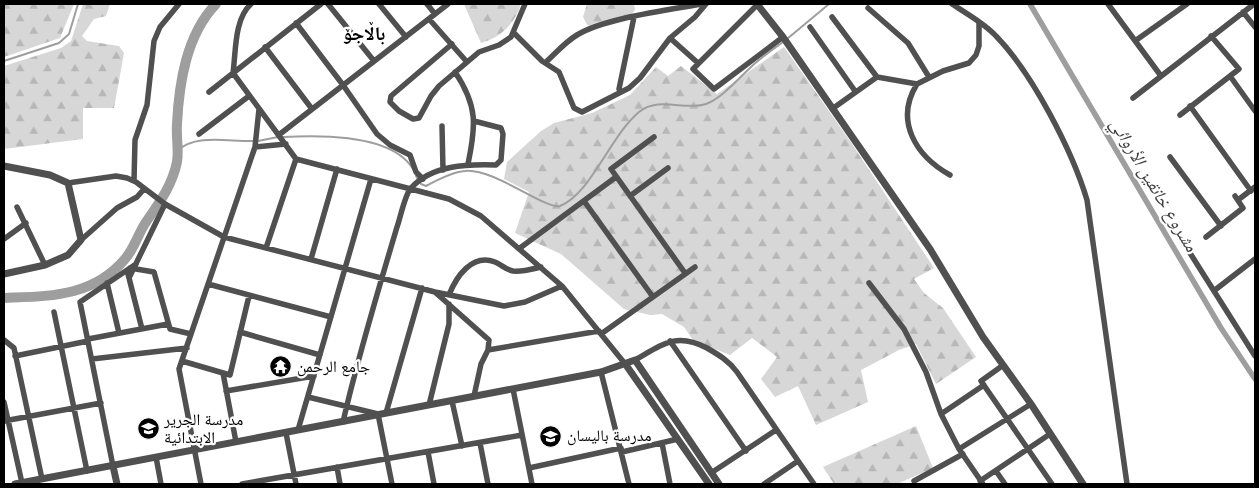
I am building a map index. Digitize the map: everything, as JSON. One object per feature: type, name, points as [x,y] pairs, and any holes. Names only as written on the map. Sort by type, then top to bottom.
[{"type":"street","points":[[134,181],[135,140],[147,104],[154,41],[160,27],[179,4]]},
{"type":"street","points":[[251,4],[246,8],[238,29],[233,73],[296,158],[449,199],[481,216],[562,286],[626,365],[709,484]]},
{"type":"street","points":[[209,92],[321,4]]},
{"type":"street","points":[[328,4],[374,61]]},
{"type":"street","points":[[379,4],[406,37]]},
{"type":"street","points":[[427,4],[435,14]]},
{"type":"street","points":[[280,134],[448,4]]},
{"type":"street","points":[[452,44],[391,96],[390,102],[403,113],[417,119],[433,92],[455,72],[479,52],[503,43],[514,33],[525,4]]},
{"type":"street","points":[[545,63],[582,32],[634,17],[702,4]]},
{"type":"street","points":[[514,33],[545,63],[559,72],[574,108],[582,112],[629,88],[640,78],[670,38],[695,17],[706,4]]},
{"type":"street","points":[[783,37],[714,89],[693,69],[757,4],[783,37],[788,44],[930,249],[1002,366],[1031,404],[1083,484]]},
{"type":"street","points":[[952,4],[996,36],[1037,89],[1082,182],[1088,200],[1127,484]]},
{"type":"street","points":[[1108,4],[1161,76]]},
{"type":"street","points":[[1135,42],[1187,4]]},
{"type":"street","points":[[1133,98],[1254,4]]},
{"type":"street","points":[[868,8],[908,43],[929,77]]},
{"type":"street","points":[[1243,12],[1255,26]]},
{"type":"street","points":[[619,89],[634,17]]},
{"type":"street","points":[[832,17],[877,77]]},
{"type":"street","points":[[429,19],[467,62]]},
{"type":"street","points":[[296,23],[377,134],[390,145],[410,155],[416,172],[423,180]]},
{"type":"street","points":[[950,175],[926,159],[911,137],[909,128],[910,102],[917,84],[929,77],[969,63],[976,55],[979,46],[979,23]]},
{"type":"street","points":[[810,27],[855,91]]},
{"type":"street","points":[[1180,115],[1239,69],[1211,36]]},
{"type":"street","points":[[670,38],[698,64]]},
{"type":"street","points":[[264,47],[312,109]]},
{"type":"street","points":[[455,72],[470,98],[474,122],[468,164]]},
{"type":"street","points":[[1230,76],[1255,111]]},
{"type":"street","points":[[832,109],[877,77],[917,84]]},
{"type":"street","points":[[199,134],[250,96]]},
{"type":"street","points":[[1190,106],[1253,189],[1236,198],[1243,208],[1206,238]]},
{"type":"street","points":[[201,484],[179,369],[255,147],[259,109]]},
{"type":"street","points":[[343,422],[382,278],[410,189],[443,170],[468,164],[496,164],[502,158],[502,130],[498,126],[474,122]]},
{"type":"street","points":[[442,126],[443,170]]},
{"type":"street","points":[[654,137],[610,169],[685,274]]},
{"type":"street","points":[[255,147],[286,144]]},
{"type":"street","points":[[1170,157],[1221,226]]},
{"type":"street","points":[[266,248],[296,158]]},
{"type":"street","points":[[4,166],[50,175],[68,183],[116,176],[134,181],[165,204],[224,237],[435,292],[504,306],[525,302],[562,286]]},
{"type":"street","points":[[630,196],[668,168]]},
{"type":"street","points":[[311,259],[337,169]]},
{"type":"street","points":[[520,248],[616,177]]},
{"type":"street","points":[[298,430],[371,179]]},
{"type":"street","points":[[68,183],[81,240]]},
{"type":"street","points":[[4,274],[45,265],[68,255],[81,240],[117,208],[137,198],[144,188]]},
{"type":"street","points":[[584,201],[653,297]]},
{"type":"street","points":[[142,329],[129,278],[132,268],[165,204]]},
{"type":"street","points":[[17,207],[45,265]]},
{"type":"street","points":[[4,239],[26,223]]},
{"type":"street","points":[[1190,253],[1255,356]]},
{"type":"street","points":[[449,295],[455,279],[474,263],[484,261],[495,262],[512,270],[525,271],[541,267]]},
{"type":"street","points":[[1215,290],[1253,261],[1255,269]]},
{"type":"street","points":[[488,350],[600,333],[695,267]]},
{"type":"street","points":[[117,484],[80,302],[132,268],[154,272],[170,329],[191,334]]},
{"type":"street","points":[[107,283],[119,333]]},
{"type":"street","points":[[208,284],[331,316]]},
{"type":"street","points":[[868,284],[904,330],[926,372],[941,414],[961,451],[982,483],[996,471],[1050,434]]},
{"type":"street","points":[[392,484],[382,414],[422,288]]},
{"type":"street","points":[[435,292],[485,334],[489,340],[488,350],[481,364],[474,396]]},
{"type":"street","points":[[182,362],[230,375],[249,296]]},
{"type":"street","points":[[429,405],[449,324],[449,304]]},
{"type":"street","points":[[54,312],[87,471]]},
{"type":"street","points":[[15,356],[168,324]]},
{"type":"street","points":[[240,332],[320,355]]},
{"type":"street","points":[[4,402],[19,484],[33,483],[42,479],[601,372],[626,365],[670,341],[683,339],[692,341],[727,360],[738,372],[814,484]]},
{"type":"street","points":[[4,340],[14,348],[42,479]]},
{"type":"street","points":[[670,341],[746,451]]},
{"type":"street","points":[[92,359],[187,348]]},
{"type":"street","points":[[635,360],[719,484]]},
{"type":"street","points":[[1002,366],[981,381],[1052,484]]},
{"type":"street","points":[[601,372],[629,484]]},
{"type":"street","points":[[223,373],[236,442]]},
{"type":"street","points":[[226,391],[314,376]]},
{"type":"street","points":[[941,414],[984,386]]},
{"type":"street","points":[[513,389],[532,484]]},
{"type":"street","points":[[308,397],[382,414]]},
{"type":"street","points":[[452,401],[462,446]]},
{"type":"street","points":[[6,421],[100,402]]},
{"type":"street","points":[[914,481],[1031,404]]},
{"type":"street","points":[[712,472],[776,430]]},
{"type":"street","points":[[286,432],[296,484]]},
{"type":"street","points":[[242,484],[522,435]]},
{"type":"street","points":[[529,468],[678,439]]},
{"type":"street","points":[[480,443],[488,484]]},
{"type":"street","points":[[662,443],[670,484]]},
{"type":"street","points":[[428,452],[434,484]]},
{"type":"street","points":[[693,461],[700,456]]},
{"type":"street","points":[[156,457],[161,484]]},
{"type":"street","points":[[764,484],[798,461]]},
{"type":"street","points":[[337,468],[340,484]]},
{"type":"street","points":[[996,471],[1005,484]]},
{"type":"green space","points":[[4,4],[74,4],[60,38],[4,57]]},
{"type":"green space","points":[[83,4],[110,4],[106,16],[94,19],[82,36],[87,41],[119,46],[124,53],[114,108],[83,108],[83,139],[4,149],[4,66],[61,48],[71,41]]},
{"type":"green space","points":[[464,4],[521,4],[515,17],[506,29],[488,41],[481,43]]},
{"type":"green space","points":[[587,4],[634,4],[635,10],[630,16],[591,26],[587,25],[583,17]]},
{"type":"green space","points":[[784,47],[850,141],[934,268],[914,279],[924,293],[943,308],[976,357],[936,384],[916,344],[899,350],[861,370],[868,402],[816,425],[798,386],[775,397],[761,379],[777,357],[752,338],[730,355],[693,340],[684,327],[662,314],[650,315],[624,309],[561,254],[515,233],[529,192],[504,179],[507,162],[541,131],[554,123],[592,113],[630,95],[656,67],[668,76],[681,66],[717,94]]},
{"type":"green space","points":[[916,426],[933,468],[897,484],[834,484],[823,467]]},
{"type":"waterway","points":[[4,61],[59,43],[69,34],[78,4]]},
{"type":"waterway","points":[[4,298],[54,295],[85,288],[112,272],[128,255],[164,194],[175,171],[178,157],[177,129],[182,77],[191,45],[206,16],[216,4]]},
{"type":"waterway","points":[[787,39],[829,4]]},
{"type":"waterway","name":"مشروع خانقين الأروائي","points":[[1030,4],[1221,328],[1255,379]]},
{"type":"waterway","points":[[416,176],[421,184],[426,186],[455,173],[465,171],[477,172],[504,182],[543,202],[553,206],[560,206],[571,200],[581,190],[619,135],[639,112],[647,107],[663,104],[689,106],[706,104],[718,98],[758,61],[783,42]]},
{"type":"waterway","points":[[258,141],[278,137]]},
{"type":"waterway","points":[[283,137],[334,137],[372,143],[389,149],[403,157],[413,169]]},
{"type":"waterway","points":[[177,151],[185,145],[203,140],[253,141]]},
{"type":"place","name":"جامع الرحمن","points":[[281,367]]},
{"type":"place","name":"مدرسة الجرير الابتدائية","points":[[148,429]]},
{"type":"place","name":"مدرسة بالیسان","points":[[551,436]]},
{"type":"district","name":"باڵاجۆ","points":[[364,34]]}]
